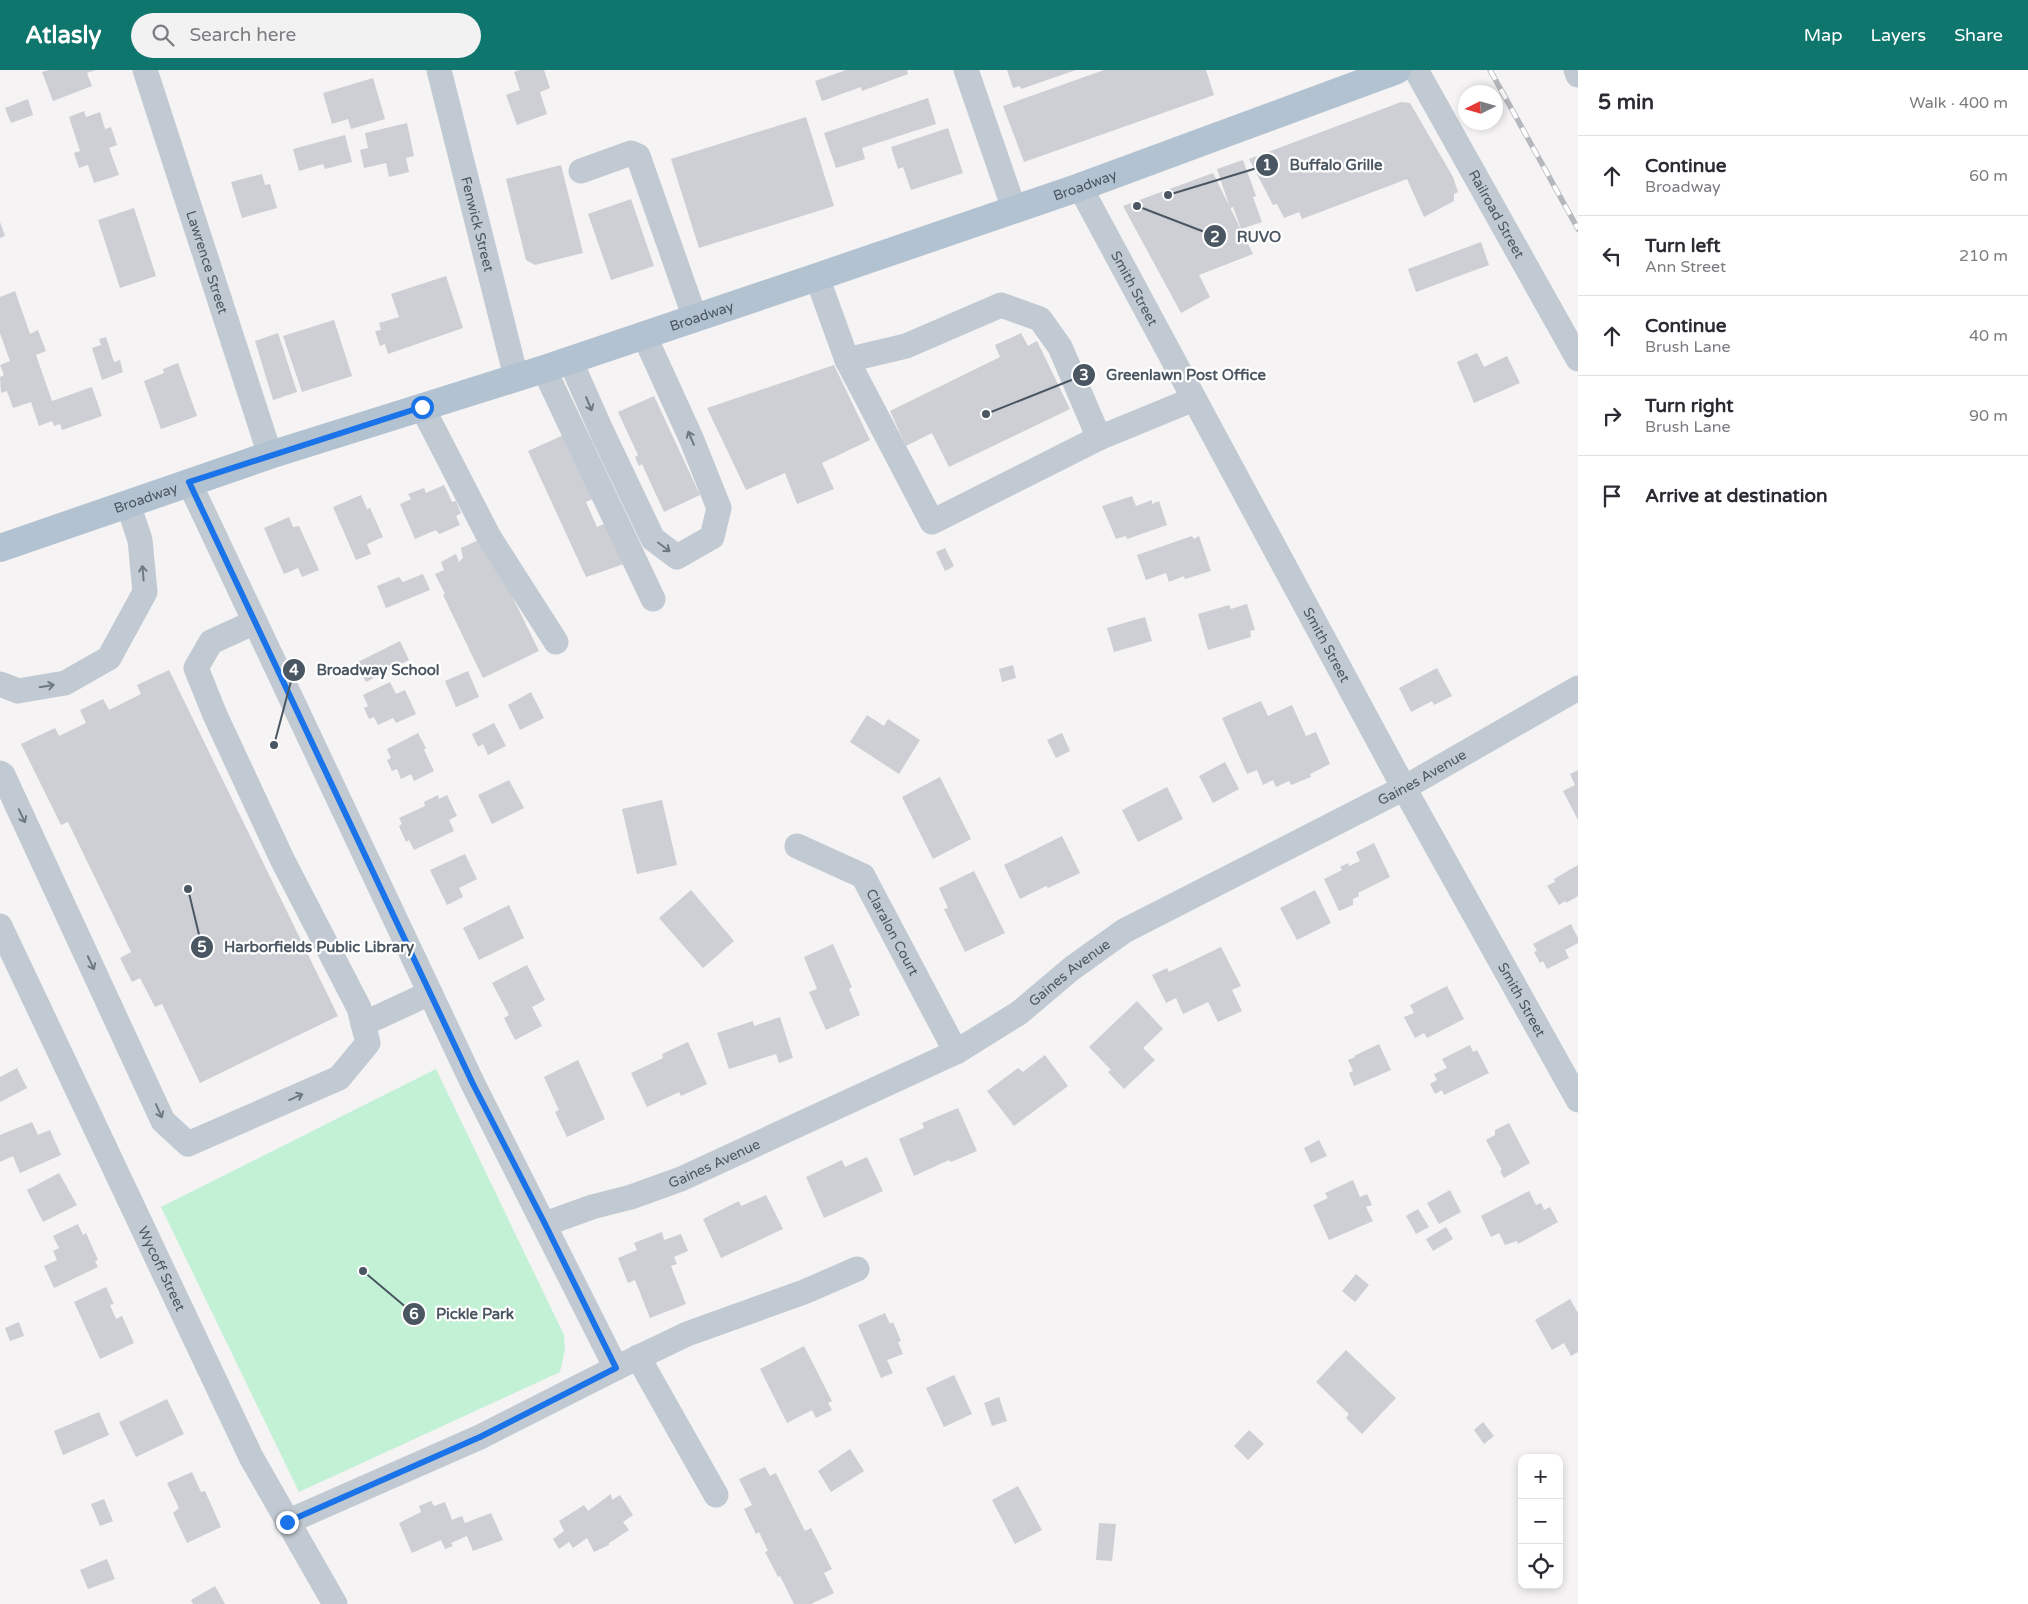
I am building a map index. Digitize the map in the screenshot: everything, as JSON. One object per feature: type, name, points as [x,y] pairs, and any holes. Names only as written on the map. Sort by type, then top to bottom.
[{"type":"main road","name":"Broadway","points":[[0,548],[270,455],[544,369],[817,277],[1080,187],[1397,70]]},
{"type":"street","name":"Lawrence Street","points":[[145,70],[270,455]]},
{"type":"street","name":"Fenwick Street","points":[[440,70],[516,378]]},
{"type":"street","points":[[966,70],[1014,209]]},
{"type":"street","name":"Railroad Street","points":[[1416,70],[1578,359]]},
{"type":"street","points":[[1576,70],[1578,75]]},
{"type":"street","points":[[580,171],[631,153],[638,156],[696,318]]},
{"type":"street","name":"Smith Street","points":[[1080,187],[1404,788],[1578,1100]]},
{"type":"street","points":[[817,277],[848,360],[932,522],[1099,438],[1194,399]]},
{"type":"street","points":[[848,360],[906,346],[1001,305],[1040,319],[1060,347],[1099,438]]},
{"type":"street","points":[[570,360],[600,430],[653,539],[677,557],[712,537],[719,508],[691,438],[644,335]]},
{"type":"street","points":[[544,369],[653,599]]},
{"type":"street","points":[[422,407],[489,537],[556,642]]},
{"type":"street","points":[[189,482],[473,1084],[545,1224],[627,1362],[716,1495]]},
{"type":"street","points":[[0,684],[18,691],[65,683],[109,658],[145,592],[140,540],[128,504]]},
{"type":"street","points":[[0,773],[3,774],[163,1121],[188,1144],[339,1078],[368,1043],[359,1008],[282,859],[215,714],[196,668],[210,642],[255,622]]},
{"type":"street","name":"Gaines Avenue","points":[[545,1224],[681,1179],[956,1052],[1020,1013],[1070,969],[1124,931],[1404,788],[1578,688]]},
{"type":"street","name":"Claralon Court","points":[[797,846],[862,876],[956,1052]]},
{"type":"street","name":"Wycoff Street","points":[[0,926],[251,1457],[335,1604]]},
{"type":"street","points":[[363,1024],[430,993]]},
{"type":"street","points":[[287,1522],[480,1437],[627,1362],[687,1334],[804,1292],[857,1269]]},
{"type":"green space","points":[[436,1069],[564,1335],[565,1349],[560,1372],[299,1492],[161,1207]]},
{"type":"building","points":[[49,70],[96,70],[87,73],[92,86],[53,101],[42,72]]},
{"type":"building","points":[[519,70],[544,70],[550,88],[540,92],[547,114],[517,125],[506,95],[520,90],[514,72]]},
{"type":"building","points":[[846,70],[907,70],[908,74],[862,91],[861,87],[822,101],[815,81]]},
{"type":"building","points":[[1007,70],[1076,70],[1021,89],[1020,86],[1013,88]]},
{"type":"building","points":[[1104,70],[1206,70],[1214,95],[1024,162],[1003,106]]},
{"type":"building","points":[[373,78],[385,119],[351,129],[348,119],[332,124],[323,93]]},
{"type":"building","points":[[928,98],[936,124],[862,148],[865,159],[836,168],[824,133]]},
{"type":"building","points":[[28,99],[33,115],[11,123],[5,108]]},
{"type":"building","points":[[1401,102],[1410,103],[1453,177],[1458,192],[1454,194],[1454,201],[1424,217],[1407,179],[1302,219],[1299,212],[1284,218],[1277,204],[1273,205],[1249,159]]},
{"type":"building","points":[[84,111],[86,117],[100,112],[105,129],[111,127],[117,145],[109,148],[119,175],[94,183],[88,165],[79,168],[74,153],[80,151],[69,117]]},
{"type":"building","points":[[806,117],[834,206],[699,248],[671,159]]},
{"type":"building","points":[[407,123],[414,156],[406,158],[409,172],[389,177],[386,163],[364,168],[360,150],[368,148],[365,133]]},
{"type":"building","points":[[948,128],[963,173],[911,190],[903,167],[898,169],[891,147]]},
{"type":"building","points":[[345,135],[352,162],[325,169],[323,164],[299,171],[293,149]]},
{"type":"building","points":[[1243,160],[1256,196],[1253,197],[1262,222],[1241,229],[1233,207],[1230,208],[1217,169]]},
{"type":"building","points":[[561,165],[583,253],[535,265],[526,260],[506,179]]},
{"type":"building","points":[[1213,173],[1253,254],[1199,275],[1210,297],[1181,313],[1123,206]]},
{"type":"building","points":[[262,174],[265,185],[270,184],[277,208],[242,218],[231,182]]},
{"type":"building","points":[[631,199],[654,266],[611,280],[588,214]]},
{"type":"building","points":[[134,208],[156,276],[120,288],[98,220]]},
{"type":"building","points":[[0,222],[5,236],[0,238]]},
{"type":"building","points":[[1481,242],[1489,265],[1416,292],[1408,269]]},
{"type":"building","points":[[446,276],[463,328],[388,354],[385,344],[380,346],[375,331],[381,330],[379,323],[399,317],[391,294]]},
{"type":"building","points":[[15,291],[30,334],[38,330],[46,351],[36,355],[52,401],[92,387],[102,416],[62,430],[60,424],[54,426],[52,421],[39,426],[31,402],[13,408],[7,391],[1,393],[0,377],[4,375],[0,365],[10,361],[0,333],[0,297]]},
{"type":"building","points":[[334,320],[352,376],[302,392],[283,336]]},
{"type":"building","points":[[278,333],[297,392],[273,400],[255,341]]},
{"type":"building","points":[[1021,333],[1028,346],[1037,341],[1070,409],[949,467],[932,433],[906,446],[890,411],[1000,357],[995,345]]},
{"type":"building","points":[[106,337],[114,362],[120,360],[123,372],[102,380],[92,348],[101,345],[99,339]]},
{"type":"building","points":[[1477,353],[1484,367],[1507,356],[1520,383],[1474,403],[1457,362]]},
{"type":"building","points":[[178,363],[197,416],[161,429],[144,381],[164,373],[163,369]]},
{"type":"building","points":[[834,365],[870,440],[822,463],[834,489],[797,504],[785,473],[746,490],[707,408]]},
{"type":"building","points":[[654,396],[700,495],[664,512],[642,464],[639,466],[635,457],[638,455],[618,412]]},
{"type":"building","points":[[568,433],[593,499],[586,502],[597,527],[611,521],[630,562],[586,577],[528,451]]},
{"type":"building","points":[[444,485],[452,502],[456,501],[461,513],[456,516],[460,525],[439,534],[436,530],[415,539],[400,504],[411,499],[408,494],[424,488],[426,493]]},
{"type":"building","points":[[361,495],[367,509],[370,508],[383,537],[367,544],[371,554],[356,560],[333,507]]},
{"type":"building","points":[[1132,496],[1136,506],[1152,500],[1152,504],[1159,501],[1167,525],[1127,539],[1126,536],[1116,539],[1102,506]]},
{"type":"building","points":[[289,517],[293,527],[299,526],[319,570],[302,577],[298,568],[284,574],[264,528]]},
{"type":"building","points":[[1192,536],[1194,539],[1199,536],[1211,571],[1185,579],[1184,576],[1169,582],[1166,573],[1146,580],[1137,555]]},
{"type":"building","points":[[481,539],[487,545],[539,651],[483,678],[443,595],[445,594],[435,574],[444,570],[441,562],[456,554],[459,562],[463,558],[461,548]]},
{"type":"building","points":[[945,548],[954,566],[945,571],[936,552]]},
{"type":"building","points":[[423,574],[430,590],[386,608],[377,586],[399,577],[403,582]]},
{"type":"building","points":[[1247,604],[1255,630],[1250,631],[1251,637],[1208,650],[1198,614],[1229,605],[1231,609]]},
{"type":"building","points":[[1145,617],[1152,641],[1114,652],[1107,628]]},
{"type":"building","points":[[400,641],[409,660],[366,682],[356,663]]},
{"type":"building","points":[[1013,665],[1016,678],[1002,682],[999,669]]},
{"type":"building","points":[[1437,668],[1452,696],[1434,705],[1432,701],[1411,712],[1399,688]]},
{"type":"building","points":[[169,670],[338,1016],[200,1083],[162,1004],[155,1007],[140,978],[132,982],[120,958],[131,952],[68,822],[61,825],[21,744],[55,728],[59,736],[86,723],[80,710],[103,699],[109,710],[141,694],[137,685]]},
{"type":"building","points":[[468,671],[479,697],[456,707],[445,681]]},
{"type":"building","points":[[390,682],[396,694],[405,690],[416,714],[396,723],[393,718],[378,725],[374,717],[369,719],[364,708],[368,706],[363,695]]},
{"type":"building","points":[[531,692],[544,718],[520,730],[508,705]]},
{"type":"building","points":[[1261,701],[1268,716],[1292,705],[1306,736],[1316,732],[1330,764],[1310,774],[1311,777],[1291,785],[1289,781],[1276,787],[1273,780],[1263,785],[1257,770],[1247,774],[1222,718]]},
{"type":"building","points":[[867,715],[884,726],[888,719],[920,740],[899,774],[850,742]]},
{"type":"building","points":[[494,723],[506,746],[488,755],[483,744],[478,747],[472,734]]},
{"type":"building","points":[[418,733],[426,748],[424,750],[434,771],[414,781],[411,774],[401,779],[397,769],[392,771],[387,760],[391,758],[387,749]]},
{"type":"building","points":[[1062,733],[1070,751],[1056,758],[1047,740]]},
{"type":"building","points":[[1225,762],[1239,789],[1213,803],[1199,776]]},
{"type":"building","points":[[1578,770],[1578,820],[1563,791],[1575,785],[1570,774]]},
{"type":"building","points":[[940,777],[971,839],[933,859],[902,797]]},
{"type":"building","points":[[509,780],[524,808],[492,824],[478,795]]},
{"type":"building","points":[[1167,787],[1183,819],[1138,842],[1122,810]]},
{"type":"building","points":[[438,795],[439,799],[447,795],[457,816],[449,820],[454,831],[414,850],[409,840],[406,842],[399,826],[402,824],[399,818],[425,806],[424,802]]},
{"type":"building","points":[[662,800],[677,865],[637,874],[622,809]]},
{"type":"building","points":[[1062,836],[1080,873],[1048,888],[1046,886],[1020,899],[1004,865]]},
{"type":"building","points":[[1374,843],[1390,877],[1358,893],[1359,896],[1353,899],[1353,905],[1339,911],[1324,879],[1342,870],[1340,867],[1348,863],[1349,866],[1360,861],[1356,852]]},
{"type":"building","points":[[465,854],[477,879],[459,888],[463,897],[447,905],[430,870]]},
{"type":"building","points":[[1578,865],[1578,896],[1559,905],[1547,886],[1555,882],[1554,879]]},
{"type":"building","points":[[974,871],[1005,933],[965,952],[944,909],[948,908],[939,888]]},
{"type":"building","points":[[691,890],[734,941],[703,968],[659,918]]},
{"type":"building","points":[[1315,890],[1331,923],[1297,940],[1280,908]]},
{"type":"building","points":[[509,905],[524,938],[479,960],[463,928]]},
{"type":"building","points":[[1571,924],[1578,938],[1578,943],[1565,950],[1569,958],[1547,969],[1543,961],[1540,963],[1534,952],[1537,951],[1533,944]]},
{"type":"building","points":[[833,944],[852,987],[849,989],[860,1015],[826,1030],[809,992],[817,989],[804,957]]},
{"type":"building","points":[[1221,947],[1241,986],[1232,990],[1242,1011],[1218,1022],[1208,1002],[1183,1014],[1176,998],[1166,1003],[1152,975],[1167,968],[1169,972]]},
{"type":"building","points":[[527,965],[545,1000],[532,1007],[542,1026],[515,1040],[504,1018],[509,1015],[492,983]]},
{"type":"building","points":[[1447,986],[1464,1019],[1427,1038],[1424,1033],[1415,1038],[1404,1017],[1414,1013],[1410,1005]]},
{"type":"building","points":[[1137,1001],[1163,1029],[1143,1048],[1155,1060],[1124,1089],[1108,1072],[1111,1070],[1089,1047]]},
{"type":"building","points":[[780,1017],[793,1058],[779,1063],[776,1054],[729,1069],[717,1033],[753,1021],[754,1026]]},
{"type":"building","points":[[688,1042],[707,1084],[681,1096],[679,1092],[647,1107],[631,1073],[663,1058],[662,1054]]},
{"type":"building","points":[[1379,1044],[1391,1070],[1354,1086],[1349,1073],[1353,1071],[1348,1060]]},
{"type":"building","points":[[1470,1045],[1473,1052],[1477,1050],[1489,1073],[1444,1095],[1442,1090],[1435,1094],[1430,1084],[1437,1080],[1434,1074],[1447,1068],[1442,1059]]},
{"type":"building","points":[[1045,1055],[1068,1086],[1014,1126],[987,1091],[1018,1068],[1023,1072]]},
{"type":"building","points":[[578,1060],[605,1119],[567,1137],[555,1112],[559,1110],[544,1077]]},
{"type":"building","points":[[17,1068],[27,1088],[0,1102],[0,1077]]},
{"type":"building","points":[[958,1108],[977,1151],[951,1162],[949,1160],[914,1176],[899,1139],[924,1128],[922,1123]]},
{"type":"building","points":[[32,1122],[38,1135],[50,1130],[61,1155],[20,1173],[13,1156],[0,1162],[0,1135]]},
{"type":"building","points":[[1509,1123],[1530,1163],[1504,1178],[1500,1171],[1502,1170],[1486,1140],[1495,1135],[1495,1130]]},
{"type":"building","points":[[1319,1140],[1327,1156],[1311,1163],[1304,1148]]},
{"type":"building","points":[[867,1157],[883,1191],[824,1218],[806,1177],[842,1160],[845,1167]]},
{"type":"building","points":[[59,1173],[77,1205],[43,1222],[27,1190]]},
{"type":"building","points":[[1353,1180],[1360,1197],[1367,1194],[1372,1205],[1366,1207],[1373,1221],[1329,1240],[1313,1205],[1328,1198],[1325,1193]]},
{"type":"building","points":[[1450,1190],[1461,1212],[1439,1224],[1427,1203]]},
{"type":"building","points":[[1529,1191],[1536,1205],[1541,1203],[1544,1210],[1550,1207],[1558,1222],[1518,1244],[1517,1241],[1505,1245],[1499,1233],[1491,1237],[1481,1216]]},
{"type":"building","points":[[766,1195],[783,1229],[721,1258],[703,1219],[739,1201],[741,1206]]},
{"type":"building","points":[[1418,1209],[1429,1227],[1416,1234],[1406,1216]]},
{"type":"building","points":[[78,1224],[83,1235],[86,1233],[98,1260],[95,1261],[98,1267],[54,1288],[44,1266],[57,1260],[53,1251],[59,1248],[53,1236]]},
{"type":"building","points":[[1446,1227],[1453,1239],[1433,1251],[1426,1239]]},
{"type":"building","points":[[662,1232],[664,1240],[681,1234],[688,1251],[674,1257],[677,1264],[671,1266],[686,1304],[650,1318],[635,1280],[628,1283],[618,1258],[637,1250],[634,1243]]},
{"type":"building","points":[[1356,1274],[1369,1285],[1355,1302],[1342,1291]]},
{"type":"building","points":[[106,1287],[114,1304],[110,1305],[116,1319],[122,1316],[134,1343],[100,1359],[74,1302]]},
{"type":"building","points":[[1570,1299],[1578,1313],[1578,1352],[1571,1356],[1564,1343],[1552,1350],[1535,1320]]},
{"type":"building","points":[[885,1313],[890,1324],[893,1322],[901,1341],[898,1342],[903,1354],[887,1360],[893,1373],[881,1378],[858,1325]]},
{"type":"building","points":[[19,1322],[24,1336],[10,1341],[5,1328]]},
{"type":"building","points":[[804,1346],[832,1401],[828,1403],[832,1410],[816,1418],[812,1410],[787,1423],[760,1369]]},
{"type":"building","points":[[1346,1350],[1396,1398],[1362,1434],[1346,1418],[1349,1414],[1316,1382]]},
{"type":"building","points":[[954,1375],[972,1414],[944,1427],[926,1388]]},
{"type":"building","points":[[999,1397],[1007,1421],[992,1426],[984,1403]]},
{"type":"building","points":[[167,1399],[184,1434],[136,1457],[119,1422]]},
{"type":"building","points":[[99,1412],[109,1435],[63,1455],[54,1431]]},
{"type":"building","points":[[1483,1422],[1494,1436],[1484,1444],[1474,1430]]},
{"type":"building","points":[[1249,1430],[1264,1444],[1248,1460],[1234,1446]]},
{"type":"building","points":[[850,1449],[864,1471],[831,1492],[818,1471]]},
{"type":"building","points":[[765,1467],[770,1476],[776,1473],[805,1531],[811,1528],[832,1569],[824,1573],[834,1593],[811,1604],[794,1604],[765,1552],[768,1551],[759,1532],[756,1534],[744,1509],[752,1505],[739,1479]]},
{"type":"building","points":[[192,1472],[201,1492],[205,1491],[221,1527],[187,1543],[173,1513],[179,1508],[167,1483]]},
{"type":"building","points":[[1018,1486],[1042,1530],[1015,1544],[992,1500]]},
{"type":"building","points":[[611,1494],[612,1500],[620,1495],[633,1515],[623,1522],[629,1530],[609,1543],[609,1545],[594,1552],[587,1538],[573,1548],[569,1542],[559,1549],[553,1539],[564,1531],[559,1521],[584,1505],[588,1511]]},
{"type":"building","points":[[104,1499],[113,1521],[100,1526],[91,1504]]},
{"type":"building","points":[[431,1501],[434,1506],[445,1502],[452,1520],[462,1516],[465,1523],[491,1513],[503,1540],[473,1551],[467,1536],[451,1543],[453,1546],[445,1549],[441,1540],[412,1553],[399,1523],[421,1512],[419,1506]]},
{"type":"building","points":[[1099,1523],[1116,1524],[1112,1561],[1096,1560]]},
{"type":"building","points":[[107,1559],[115,1579],[88,1589],[80,1570]]},
{"type":"building","points":[[215,1586],[225,1604],[193,1604],[191,1600]]},
{"type":"railway","points":[[1490,70],[1578,229]]},
{"type":"place","name":"Buffalo Grille","points":[[1168,195]]},
{"type":"place","name":"RUVO","points":[[1137,206]]},
{"type":"place","name":"Greenlawn Post Office","points":[[986,414]]},
{"type":"place","name":"Broadway School","points":[[274,745]]},
{"type":"place","name":"Harborfields Public Library","points":[[188,889]]},
{"type":"place","name":"Pickle Park","points":[[363,1271]]},
{"type":"route","points":[[287,1522],[480,1437],[616,1368],[473,1084],[189,482],[422,407]]}]
